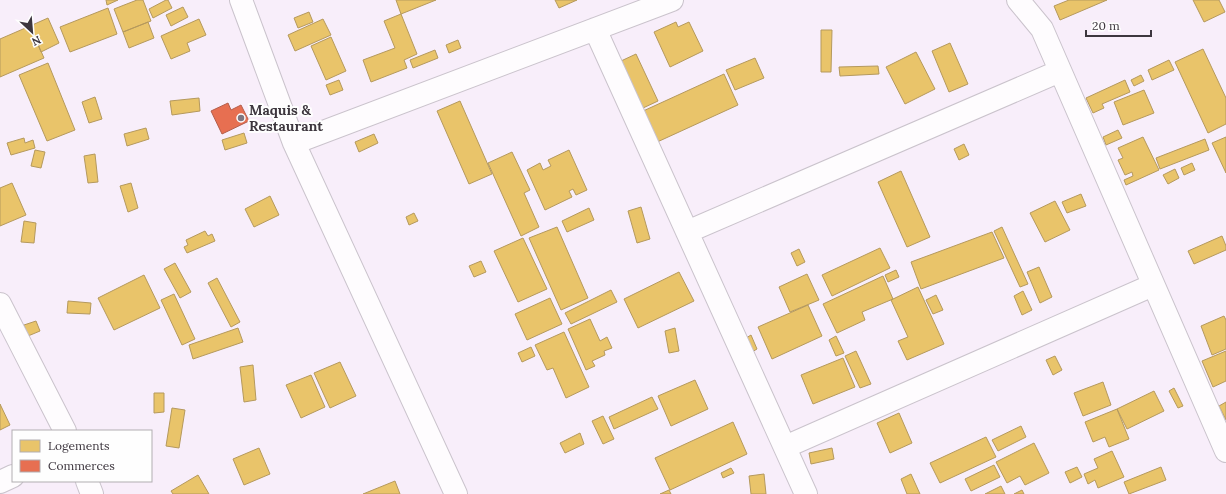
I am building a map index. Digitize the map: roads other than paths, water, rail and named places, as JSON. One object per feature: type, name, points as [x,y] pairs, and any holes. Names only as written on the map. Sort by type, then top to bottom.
[{"type":"street","points":[[241,0],[294,143],[456,494]]},
{"type":"street","points":[[294,143],[672,0]]},
{"type":"street","points":[[1018,0],[1042,29],[1226,451]]},
{"type":"street","points":[[595,29],[806,494]]},
{"type":"street","points":[[687,232],[1060,71]]},
{"type":"street","points":[[785,447],[1153,285]]},
{"type":"street","points":[[0,304],[64,430]]},
{"type":"street","points":[[0,482],[12,476]]},
{"type":"street","points":[[87,482],[92,494]]},
{"type":"place","name":"Maquis & Restaurant","points":[[241,118]]}]
